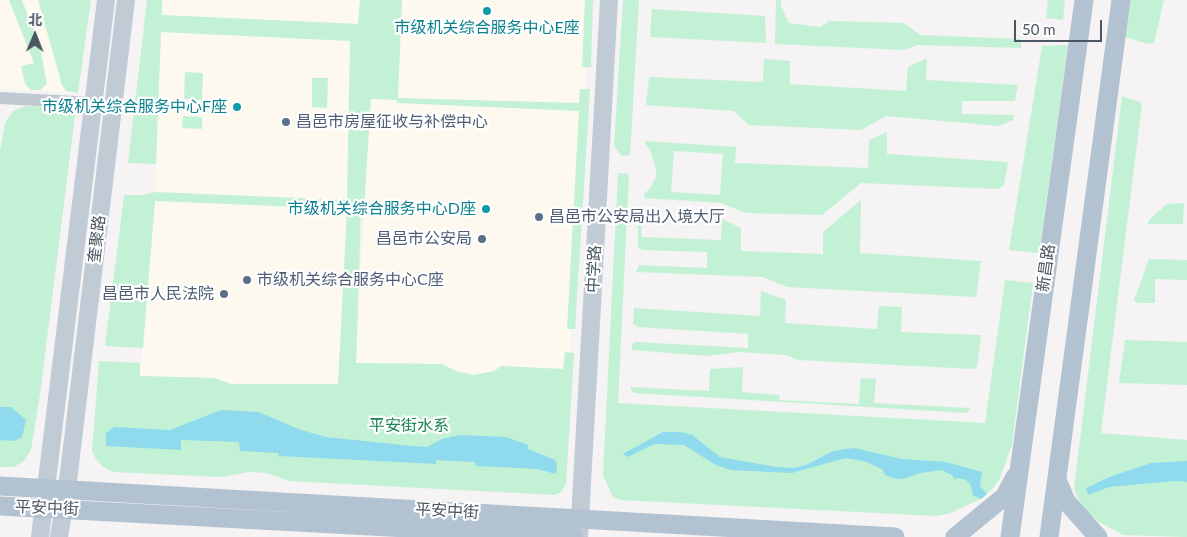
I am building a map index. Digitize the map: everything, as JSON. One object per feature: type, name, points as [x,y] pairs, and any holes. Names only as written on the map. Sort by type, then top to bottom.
[{"type":"main road","name":"奎聚路","points":[[59,537],[47,489],[106,0]]},
{"type":"main road","name":"奎聚路","points":[[40,537],[53,509],[67,490],[126,0]]},
{"type":"main road","name":"中学路","points":[[581,528],[609,0]]},
{"type":"main road","name":"新昌路","points":[[1010,537],[1084,0]]},
{"type":"main road","points":[[1049,537],[1121,0]]},
{"type":"main road","points":[[955,537],[1005,496],[1020,467]]},
{"type":"main road","points":[[1057,479],[1066,501],[1098,537]]},
{"type":"main road","name":"平安中街","points":[[0,486],[581,528],[895,537]]},
{"type":"main road","name":"平安中街","points":[[0,506],[574,537]]},
{"type":"street","points":[[0,98],[94,103]]},
{"type":"shaded area","points":[[0,0],[91,0],[78,93],[0,89]]},
{"type":"shaded area","points":[[162,0],[360,0],[358,24],[162,15]]},
{"type":"shaded area","points":[[402,0],[590,0],[569,369],[501,366],[494,371],[474,375],[456,371],[442,364],[356,363],[370,99],[397,99]]},
{"type":"shaded area","points":[[365,30],[348,205],[338,384],[231,384],[214,378],[140,376],[155,197],[161,32]]},
{"type":"green space","points":[[9,0],[22,0],[40,47],[47,84],[40,90],[31,90],[25,84],[21,66],[34,63]]},
{"type":"green space","points":[[38,0],[91,0],[78,93],[66,91],[62,85]]},
{"type":"green space","name":"平安街水系","points":[[147,0],[162,0],[162,15],[358,24],[360,0],[402,0],[398,98],[579,103],[580,89],[590,89],[575,329],[567,329],[579,111],[397,103],[397,100],[371,99],[364,209],[361,209],[356,363],[442,364],[456,371],[474,375],[494,371],[501,366],[563,369],[565,352],[574,353],[566,484],[561,492],[555,495],[289,481],[267,473],[249,472],[221,477],[113,472],[102,466],[96,459],[92,451],[99,361],[140,363],[140,376],[214,378],[231,384],[338,384],[347,209],[155,201],[143,348],[105,346],[124,195],[143,195],[156,192],[347,200],[350,41],[161,32],[156,164],[128,163]]},
{"type":"green space","points":[[585,0],[593,0],[591,67],[582,67]]},
{"type":"green space","points":[[623,0],[639,0],[630,155],[621,156],[614,145]]},
{"type":"green space","points":[[776,0],[781,0],[781,6],[789,23],[820,27],[829,21],[904,23],[920,35],[1021,39],[1021,48],[918,45],[904,50],[775,44]]},
{"type":"green space","points":[[1048,0],[1065,0],[1063,20],[1046,18]]},
{"type":"green space","points":[[1127,0],[1164,0],[1154,43],[1148,44],[1123,36]]},
{"type":"green space","points":[[652,9],[765,16],[766,43],[650,37]]},
{"type":"green space","points":[[1068,45],[1039,253],[1009,250],[1042,46]]},
{"type":"green space","points":[[927,58],[926,80],[1018,85],[1015,101],[962,101],[962,114],[1014,115],[1013,120],[999,126],[886,116],[861,130],[749,125],[734,111],[646,105],[649,77],[763,82],[764,59],[790,61],[790,84],[906,91],[908,67]]},
{"type":"green space","points":[[185,72],[203,73],[202,100],[184,99]]},
{"type":"green space","points":[[312,78],[328,78],[327,108],[312,107]]},
{"type":"green space","points":[[1122,96],[1142,103],[1101,433],[1187,440],[1187,537],[1123,535],[1099,522],[1083,509],[1074,489]]},
{"type":"green space","points":[[25,106],[76,107],[40,394],[31,450],[24,461],[14,467],[0,467],[0,151],[5,123],[13,111]]},
{"type":"green space","points":[[183,116],[202,117],[202,129],[182,128]]},
{"type":"green space","points":[[887,132],[887,154],[1008,162],[1004,185],[999,189],[861,183],[822,215],[746,213],[721,203],[644,198],[644,194],[651,187],[656,177],[656,169],[651,152],[644,141],[736,147],[735,163],[868,168],[869,140]],"holes":[[[674,151],[723,154],[720,195],[671,192]]]},
{"type":"green space","points":[[618,173],[629,174],[618,403],[985,423],[1005,280],[1033,283],[1012,445],[999,480],[992,489],[981,499],[950,513],[936,516],[621,500],[613,497],[603,475]]},
{"type":"green space","points":[[861,200],[860,253],[981,261],[976,297],[787,287],[762,277],[636,272],[639,265],[707,268],[707,252],[642,250],[638,247],[638,220],[641,221],[642,237],[721,240],[722,219],[741,228],[741,251],[823,254],[823,232]]},
{"type":"green space","points":[[1184,203],[1183,224],[1148,224],[1149,220],[1167,204]]},
{"type":"green space","points":[[1149,259],[1187,260],[1187,280],[1155,279],[1155,303],[1137,303],[1134,300]]},
{"type":"green space","points":[[761,291],[786,300],[785,323],[877,329],[879,306],[902,307],[901,332],[981,335],[977,367],[973,369],[798,360],[786,355],[740,352],[707,356],[632,350],[632,344],[636,342],[748,348],[748,334],[638,327],[633,324],[634,308],[760,316]]},
{"type":"green space","points":[[1125,340],[1187,342],[1187,385],[1119,383]]},
{"type":"green space","points":[[743,367],[742,392],[779,395],[780,400],[859,404],[861,378],[876,379],[874,403],[970,408],[967,413],[634,393],[631,390],[631,387],[709,391],[710,369]]},
{"type":"water","points":[[0,407],[11,407],[26,420],[22,437],[14,441],[0,440]]},
{"type":"water","points":[[221,410],[258,412],[301,430],[326,437],[412,446],[427,447],[442,439],[460,435],[506,437],[528,445],[528,449],[555,460],[557,464],[556,474],[537,469],[476,466],[475,462],[436,460],[436,464],[279,456],[278,453],[240,451],[239,442],[181,440],[181,450],[106,446],[106,433],[114,427],[170,430]]},
{"type":"water","points":[[663,432],[681,432],[692,435],[720,457],[776,467],[793,468],[806,465],[833,451],[854,448],[902,459],[946,462],[982,472],[980,486],[987,494],[981,499],[973,495],[970,484],[966,480],[954,479],[953,476],[942,470],[920,473],[903,479],[893,478],[885,475],[882,469],[864,461],[845,458],[792,473],[731,470],[716,465],[684,445],[654,444],[628,457],[623,454]]},
{"type":"water","points":[[1187,461],[1187,482],[1176,481],[1109,487],[1088,495],[1086,488],[1112,476],[1151,463]]},
{"type":"place","name":"市级机关综合服务中心E座","points":[[487,11]]},
{"type":"place","name":"市级机关综合服务中心F座","points":[[237,107]]},
{"type":"place","name":"昌邑市房屋征收与补偿中心","points":[[286,122]]},
{"type":"place","name":"市级机关综合服务中心D座","points":[[486,209]]},
{"type":"place","name":"昌邑市公安局出入境大厅","points":[[539,217]]},
{"type":"place","name":"昌邑市公安局","points":[[482,239]]},
{"type":"place","name":"市级机关综合服务中心C座","points":[[247,280]]},
{"type":"place","name":"昌邑市人民法院","points":[[224,294]]}]
